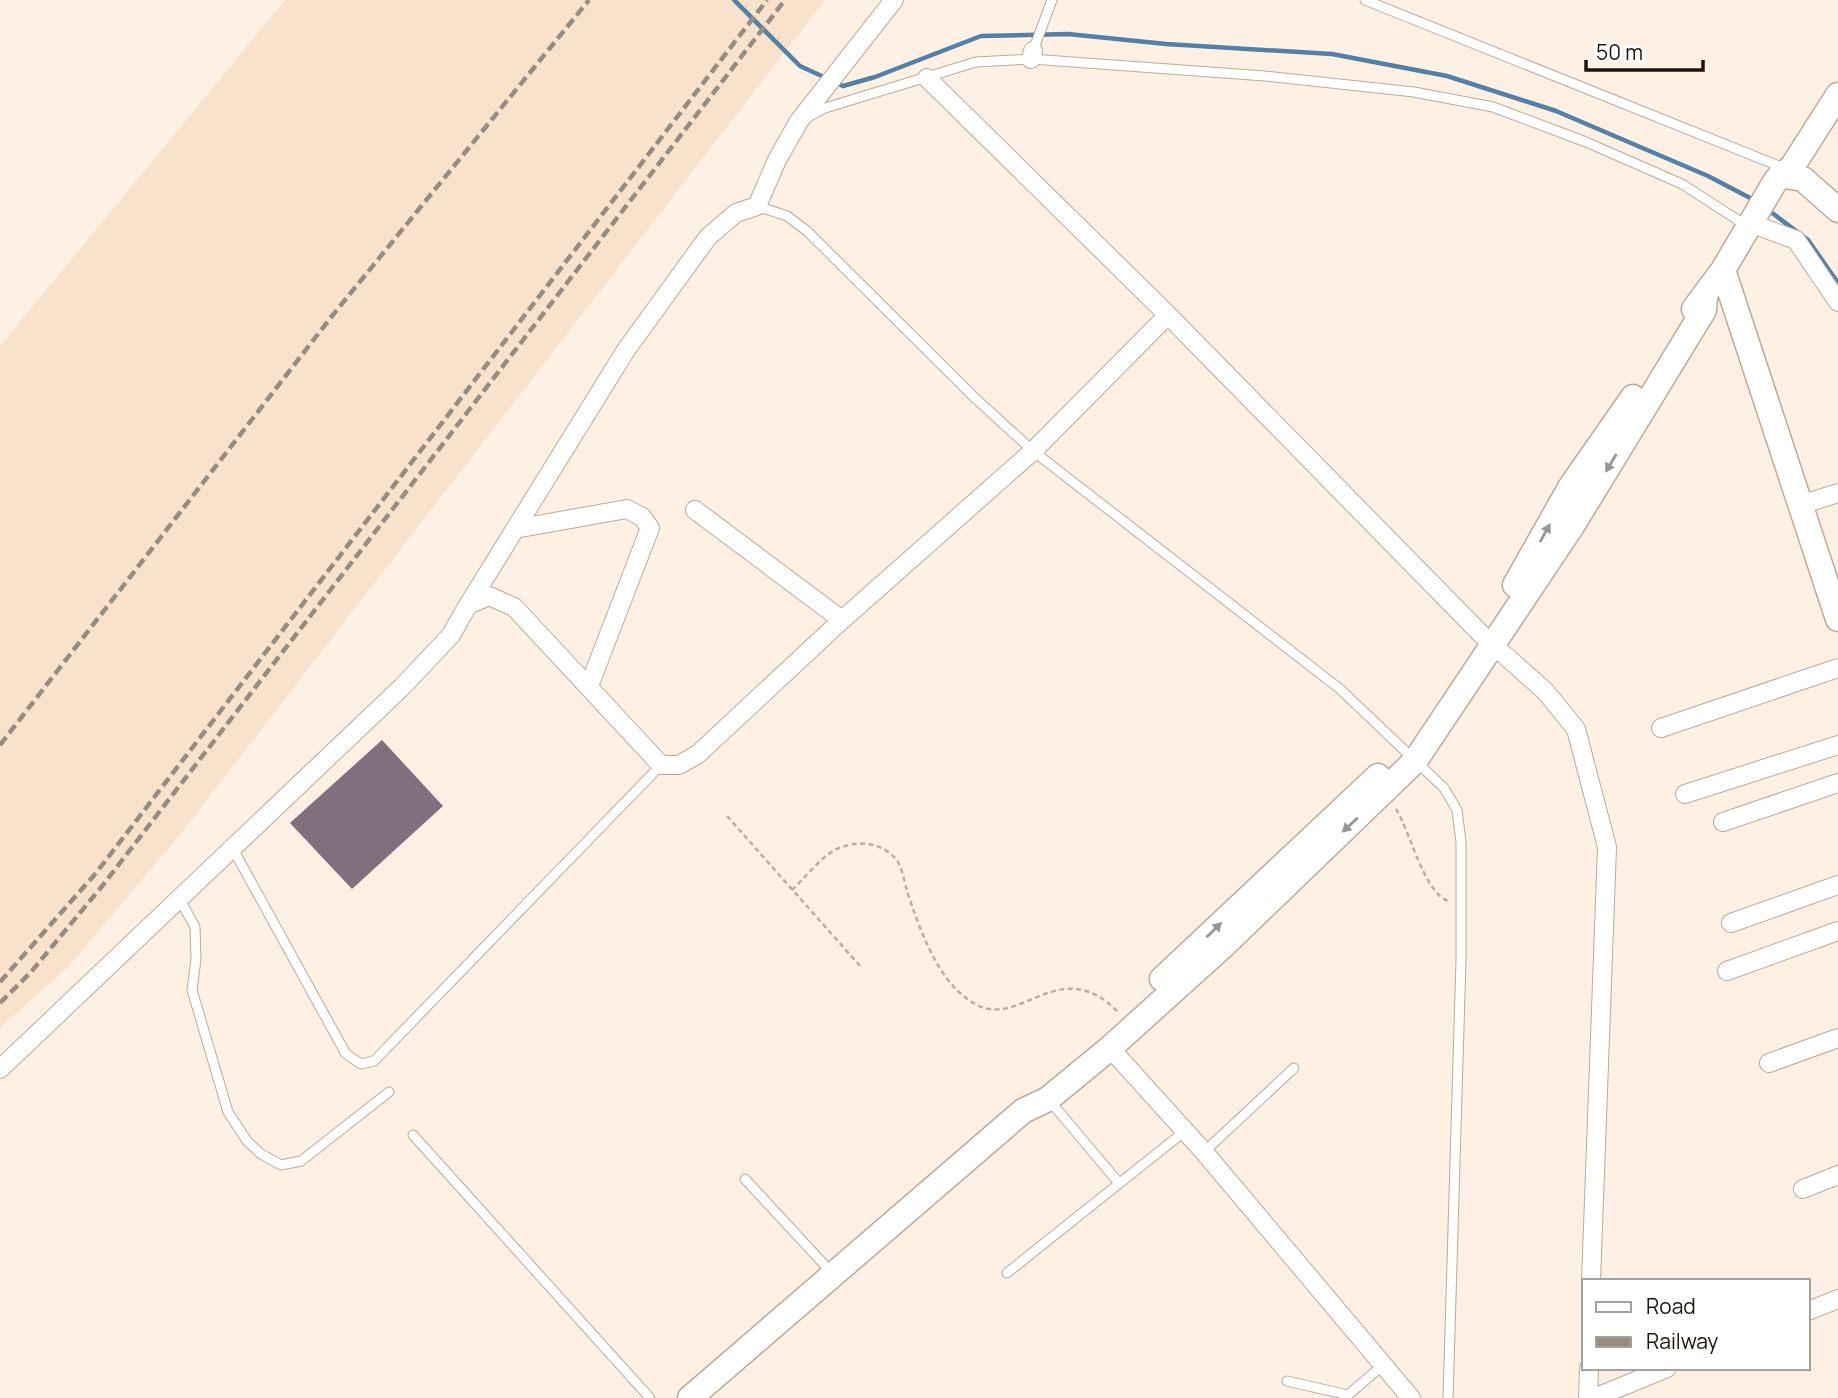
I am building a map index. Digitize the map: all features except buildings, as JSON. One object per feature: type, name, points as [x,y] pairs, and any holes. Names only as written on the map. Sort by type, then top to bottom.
[{"type":"street","points":[[0,1069],[404,686],[452,635],[626,350],[708,237],[728,218],[757,206],[777,160],[799,121],[894,0]]},
{"type":"street","points":[[690,1398],[1023,1111],[1048,1099],[1110,1048],[1384,794],[1489,641],[1571,486],[1697,305],[1705,298],[1780,171],[1787,148],[1838,75]]},
{"type":"street","points":[[927,78],[1168,316],[1489,641],[1545,691],[1576,729],[1606,848],[1591,1279]]},
{"type":"street","points":[[1780,171],[1792,167],[1838,95]]},
{"type":"street","points":[[1780,171],[1803,179],[1838,210]]},
{"type":"street","points":[[1750,223],[1796,240],[1838,302]]},
{"type":"street","points":[[1723,270],[1838,619]]},
{"type":"street","points":[[468,605],[489,596],[514,607],[661,765],[679,765],[698,754],[842,620],[1033,451],[1168,316]]},
{"type":"street","points":[[1800,505],[1838,494]]},
{"type":"street","points":[[515,529],[626,509],[642,517],[650,528],[589,686]]},
{"type":"street","points":[[695,510],[842,620]]},
{"type":"street","points":[[1661,728],[1838,668]]},
{"type":"street","points":[[1685,794],[1838,745]]},
{"type":"street","points":[[1023,1111],[1033,1095],[1410,756]]},
{"type":"street","points":[[1723,822],[1838,783]]},
{"type":"street","points":[[1731,923],[1838,885]]},
{"type":"street","points":[[1727,971],[1838,931]]},
{"type":"street","points":[[1769,1063],[1838,1038]]},
{"type":"street","points":[[1110,1048],[1204,1152],[1411,1398]]},
{"type":"street","points":[[1803,1189],[1838,1175]]},
{"type":"street","points":[[1810,1310],[1838,1299]]},
{"type":"street","points":[[1588,1398],[1589,1370]]},
{"type":"street","points":[[1594,1398],[1662,1370]]},
{"type":"lane","points":[[1032,55],[1052,0]]},
{"type":"lane","points":[[1365,0],[1780,171]]},
{"type":"lane","points":[[799,121],[825,108],[976,62],[1032,55],[1414,92],[1493,107],[1586,142],[1682,184],[1750,223]]},
{"type":"lane","points":[[757,206],[786,216],[807,231],[975,398],[1033,451],[1340,689],[1444,788],[1457,810],[1461,842],[1462,903],[1455,1099],[1454,1265],[1448,1398]]},
{"type":"lane","points":[[233,849],[346,1054],[362,1064],[374,1061],[661,765]]},
{"type":"lane","points":[[179,898],[195,927],[197,958],[192,990],[228,1112],[247,1141],[261,1154],[281,1165],[301,1161],[389,1093]]},
{"type":"lane","points":[[1204,1152],[1294,1068]]},
{"type":"lane","points":[[1048,1099],[1119,1183]]},
{"type":"lane","points":[[1007,1273],[1185,1131]]},
{"type":"lane","points":[[413,1135],[650,1398]]},
{"type":"lane","points":[[745,1179],[833,1274]]},
{"type":"lane","points":[[1287,1381],[1348,1395],[1383,1366]]},
{"type":"path","points":[[1384,794],[1403,819],[1430,885],[1440,898],[1462,903]]},
{"type":"path","points":[[727,816],[860,967]]},
{"type":"path","points":[[792,890],[833,851],[852,843],[877,844],[897,858],[934,958],[959,990],[975,1004],[993,1010],[1068,986],[1106,999],[1123,1016]]},
{"type":"shaded area","points":[[285,0],[825,0],[179,836],[67,968],[0,1028],[0,346]]},
{"type":"waterway","points":[[734,0],[800,66],[826,78]]},
{"type":"waterway","points":[[834,82],[843,86],[875,77],[981,36],[1068,34],[1166,44],[1332,54],[1447,76],[1556,111],[1708,176],[1754,200]]},
{"type":"waterway","points":[[1767,209],[1808,240],[1838,283]]},
{"type":"railway","points":[[0,745],[332,316],[589,0]]},
{"type":"railway","points":[[0,982],[96,873],[767,0]]},
{"type":"railway","points":[[0,1003],[31,972],[103,885],[785,0]]}]
